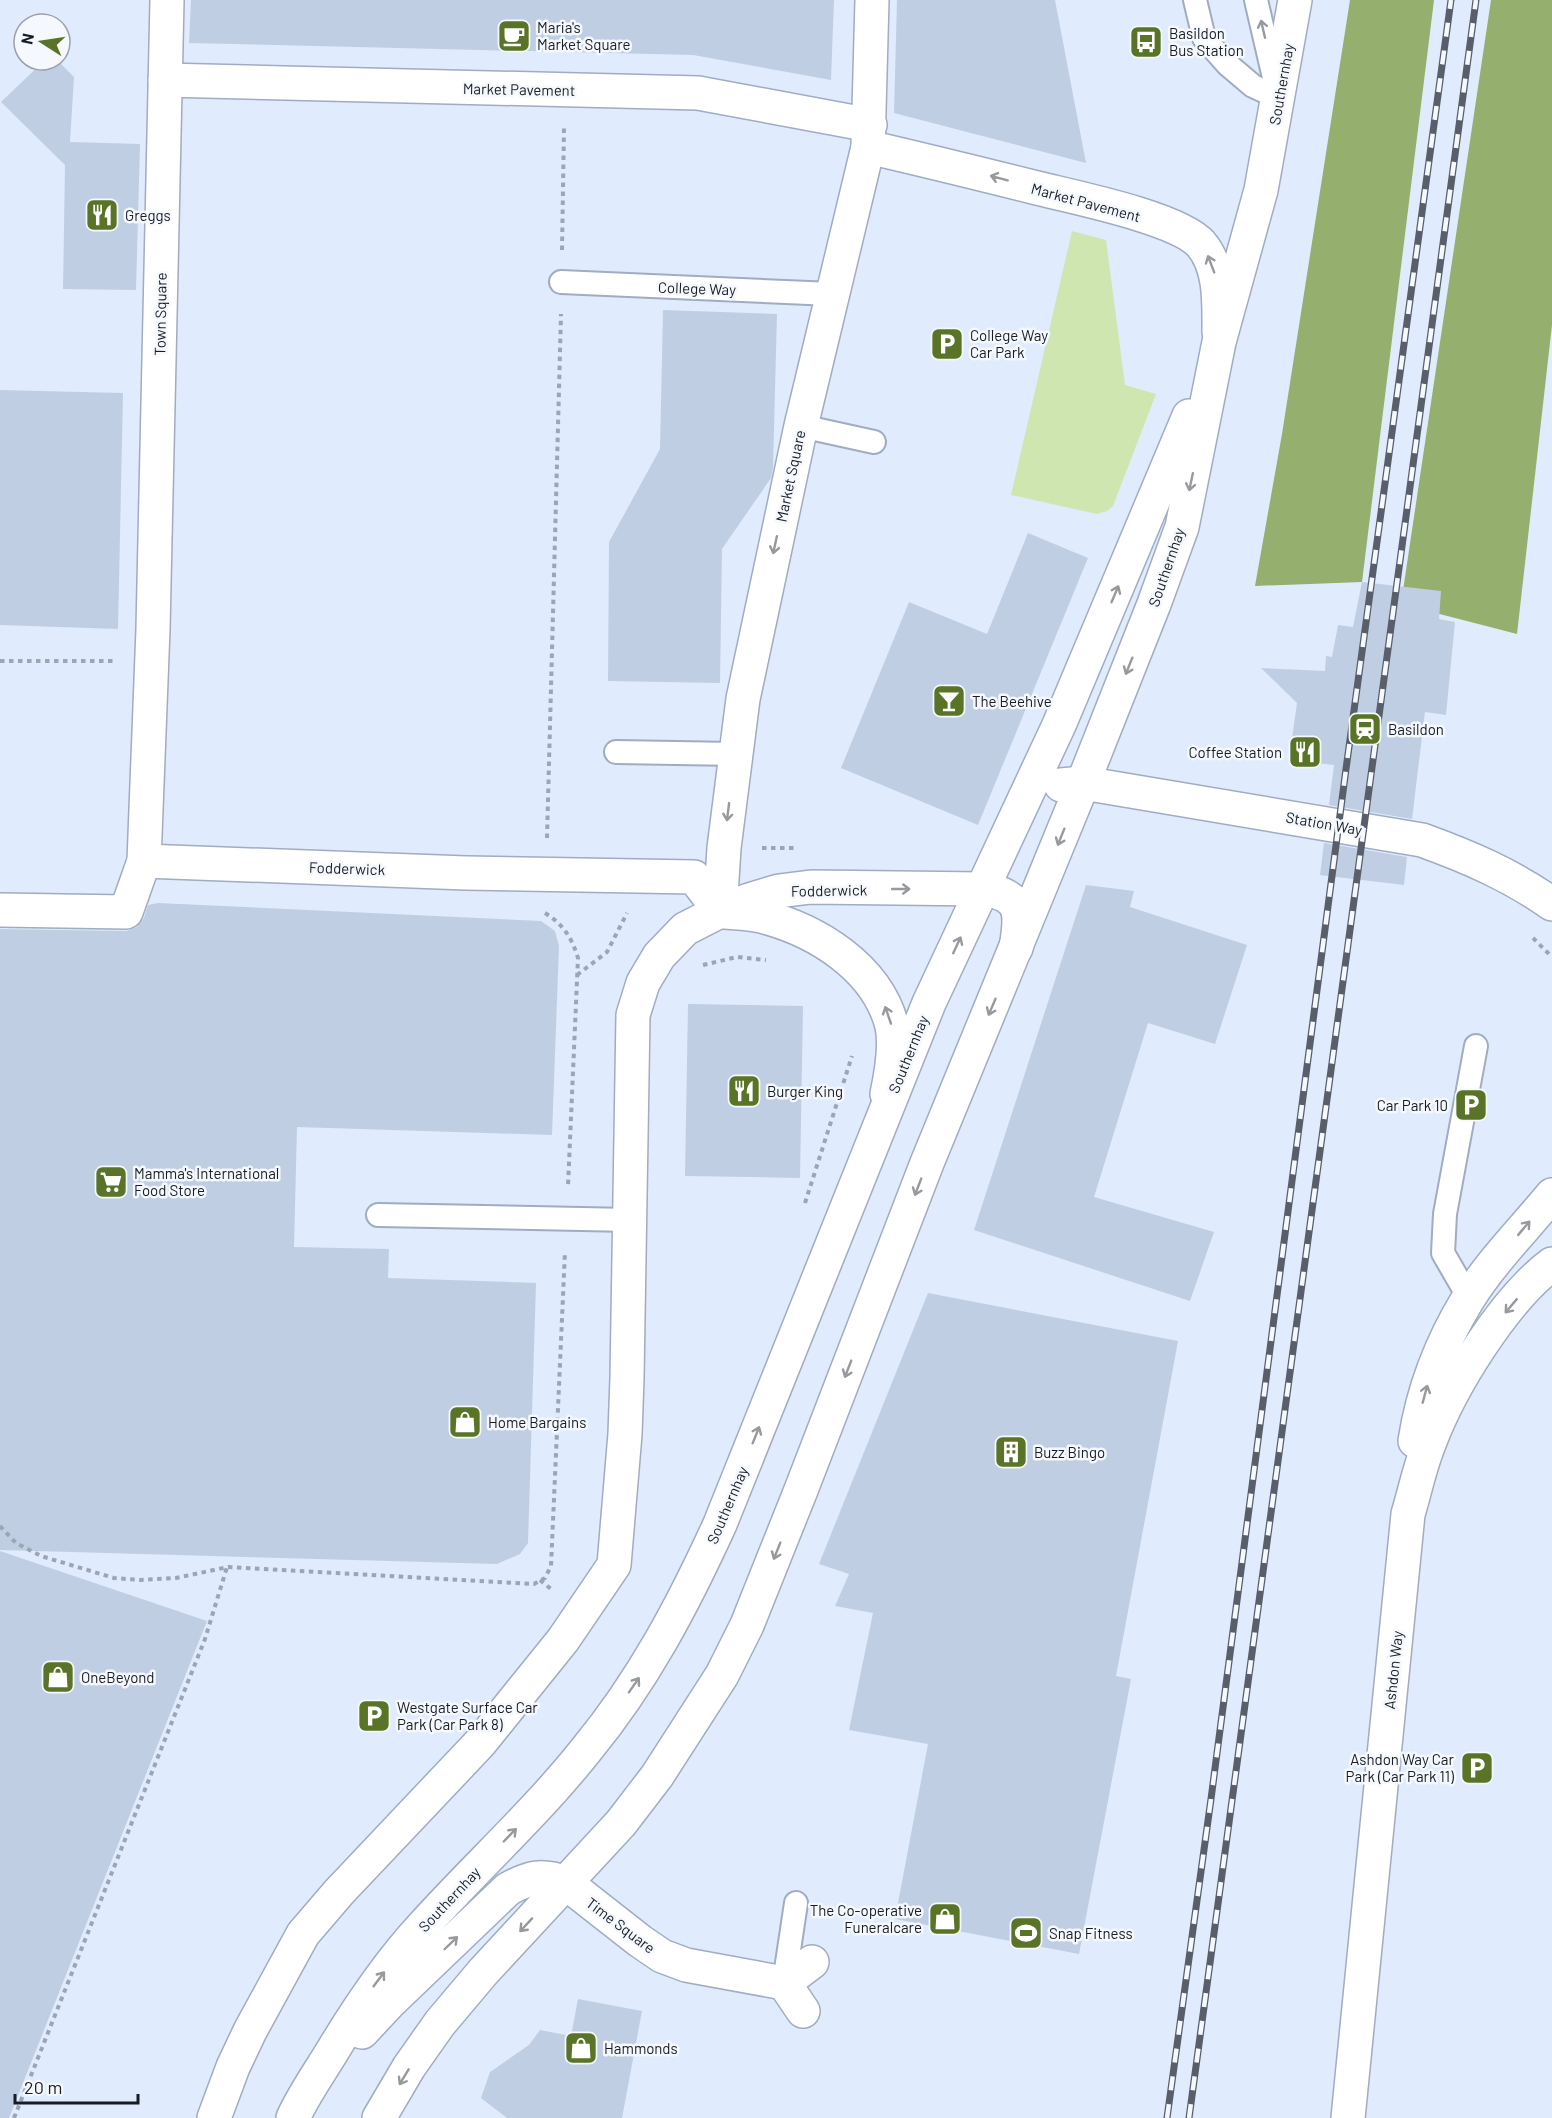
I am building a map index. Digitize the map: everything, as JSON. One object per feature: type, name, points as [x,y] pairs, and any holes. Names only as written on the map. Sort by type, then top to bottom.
[{"type":"street","name":"Town Square","points":[[144,861],[153,629],[167,0]]},
{"type":"street","name":"Market Square","points":[[720,912],[724,848],[746,688],[801,426],[869,136],[872,0]]},
{"type":"street","name":"Southernhay","points":[[379,2118],[409,2067],[440,2023],[483,1972],[621,1823],[657,1776],[717,1684],[742,1635],[801,1490],[927,1163],[1083,783],[1182,527],[1219,342],[1262,190],[1295,0]]},
{"type":"street","name":"Market Pavement","points":[[165,80],[698,93],[869,136],[948,165],[1104,204],[1176,227],[1200,243],[1213,262],[1219,295],[1219,342]]},
{"type":"street","name":"Southernhay","points":[[295,2113],[376,1983],[421,1928],[546,1797],[587,1750],[649,1664],[692,1584],[720,1524],[929,1003],[1059,724],[1219,342]]},
{"type":"street","name":"Southernhay","points":[[1059,724],[1058,742],[1063,761],[1070,774],[1083,783]]},
{"type":"street","name":"Southernhay","points":[[1016,817],[1044,792],[1061,785],[1083,783]]},
{"type":"street","name":"Station Way","points":[[1083,783],[1422,840],[1461,854],[1505,874],[1552,904]]},
{"type":"street","name":"Fodderwick","points":[[144,861],[694,877],[720,912]]},
{"type":"street","points":[[0,910],[126,912],[144,861]]},
{"type":"street","name":"Fodderwick","points":[[214,2118],[233,2067],[250,2031],[303,1934],[339,1892],[480,1743],[563,1640],[614,1565],[625,1434],[630,1290],[633,1015],[642,983],[659,956],[686,928],[720,912],[778,891],[811,888],[983,889],[998,892],[1012,899],[1019,911],[1015,953]]},
{"type":"street","points":[[720,912],[759,915],[822,940],[850,961],[869,982],[885,1006],[892,1028],[892,1068],[884,1114]]},
{"type":"street","points":[[1408,1514],[1418,1422],[1428,1383],[1443,1345],[1469,1298],[1552,1195]]},
{"type":"street","name":"Ashdon Way","points":[[1348,2118],[1408,1514],[1429,1444],[1452,1392],[1509,1307],[1543,1270],[1552,1264]]},
{"type":"street","name":"Southernhay","points":[[295,2113],[341,2055],[390,2002],[508,1889],[529,1878],[554,1878],[566,1883]]},
{"type":"street","name":"Time Square","points":[[566,1883],[662,1956],[686,1965],[784,1983]]},
{"type":"street","points":[[803,2011],[784,1983],[812,1962]]},
{"type":"lane","points":[[1195,0],[1204,38],[1244,79],[1253,86],[1279,98]]},
{"type":"lane","points":[[1256,0],[1279,98]]},
{"type":"lane","name":"College Way","points":[[561,282],[832,294]]},
{"type":"lane","points":[[801,426],[874,442]]},
{"type":"lane","points":[[616,752],[736,754]]},
{"type":"lane","points":[[1469,1298],[1443,1254],[1445,1214],[1476,1046]]},
{"type":"lane","points":[[378,1215],[630,1220]]},
{"type":"lane","points":[[784,1983],[796,1903]]},
{"type":"path","points":[[546,874],[565,90]]},
{"type":"path","points":[[0,661],[122,661]]},
{"type":"path","points":[[537,909],[548,914],[562,926],[572,940],[578,958],[568,1190]]},
{"type":"path","points":[[1533,938],[1552,957]]},
{"type":"path","points":[[0,1526],[16,1543],[41,1556],[114,1578],[140,1580],[176,1578],[228,1567],[534,1584],[545,1578],[551,1566],[565,1266]]},
{"type":"path","points":[[14,2118],[205,1639],[228,1567]]},
{"type":"green space","points":[[1350,0],[1434,0],[1362,582],[1255,586],[1282,434]]},
{"type":"green space","points":[[1491,0],[1552,0],[1552,325],[1517,634],[1401,604]]},
{"type":"green space","points":[[1072,231],[1106,240],[1125,385],[1156,394],[1113,506],[1097,514],[1011,495]]},
{"type":"building","points":[[191,0],[834,0],[831,80],[693,55],[189,43]]},
{"type":"building","points":[[897,0],[1055,0],[1086,163],[894,113]]},
{"type":"building","points":[[32,72],[69,72],[74,77],[70,142],[140,144],[136,290],[63,289],[65,165],[1,102]]},
{"type":"building","points":[[663,310],[777,314],[773,467],[771,478],[722,549],[720,683],[608,681],[609,542],[660,449]]},
{"type":"building","points":[[0,390],[123,393],[118,629],[0,625]]},
{"type":"building","name":"The Beehive","points":[[1028,533],[1088,558],[978,825],[841,768],[909,602],[987,634]]},
{"type":"building","points":[[1362,582],[1441,591],[1439,619],[1455,622],[1446,715],[1425,712],[1412,819],[1329,805],[1334,765],[1289,760],[1297,703],[1261,668],[1325,671],[1326,656],[1332,657],[1338,625],[1353,627]]},
{"type":"building","points":[[1324,843],[1407,857],[1404,885],[1320,875]]},
{"type":"building","points":[[1086,885],[1134,891],[1130,907],[1247,945],[1215,1044],[1148,1023],[1094,1197],[1214,1232],[1190,1301],[974,1230]]},
{"type":"building","points":[[158,903],[541,921],[555,931],[559,946],[552,1135],[297,1127],[294,1247],[389,1249],[388,1278],[536,1283],[528,1543],[520,1554],[497,1564],[0,1550],[0,929],[126,931],[137,927],[144,918],[148,905]]},
{"type":"building","name":"Burger King","points":[[688,1004],[803,1006],[800,1178],[685,1176]]},
{"type":"building","points":[[928,1293],[1178,1341],[1116,1676],[1131,1679],[1079,1954],[895,1919],[928,1744],[849,1730],[873,1613],[835,1606],[849,1574],[819,1564]]},
{"type":"building","points":[[0,1551],[207,1621],[9,2118],[0,2118]]},
{"type":"building","name":"Hammonds","points":[[578,1999],[642,2011],[622,2118],[507,2118],[481,2098],[490,2072],[529,2045],[540,2030],[571,2036]]},
{"type":"railway","points":[[1167,2118],[1346,769],[1451,0]]},
{"type":"railway","points":[[1189,2118],[1476,0]]},
{"type":"place","name":"Maria's Market Square","points":[[514,36]]},
{"type":"place","name":"Basildon Bus Station","points":[[1146,42]]},
{"type":"place","name":"Greggs","points":[[102,215]]},
{"type":"place","name":"College Way Car Park","points":[[947,344]]},
{"type":"place","name":"The Beehive","points":[[949,701]]},
{"type":"place","name":"Basildon","points":[[1365,729]]},
{"type":"place","name":"Coffee Station","points":[[1305,752]]},
{"type":"place","name":"Burger King","points":[[744,1091]]},
{"type":"place","name":"Car Park 10","points":[[1471,1105]]},
{"type":"place","name":"Mamma's International Food Store","points":[[111,1182]]},
{"type":"place","name":"Home Bargains","points":[[465,1422]]},
{"type":"place","name":"Buzz Bingo","points":[[1011,1452]]},
{"type":"place","name":"OneBeyond","points":[[58,1677]]},
{"type":"place","name":"Westgate Surface Car Park (Car Park 8)","points":[[374,1716]]},
{"type":"place","name":"Ashdon Way Car Park (Car Park 11)","points":[[1477,1768]]},
{"type":"place","name":"The Co-operative Funeralcare","points":[[945,1919]]},
{"type":"place","name":"Snap Fitness","points":[[1026,1933]]},
{"type":"place","name":"Hammonds","points":[[581,2048]]}]
